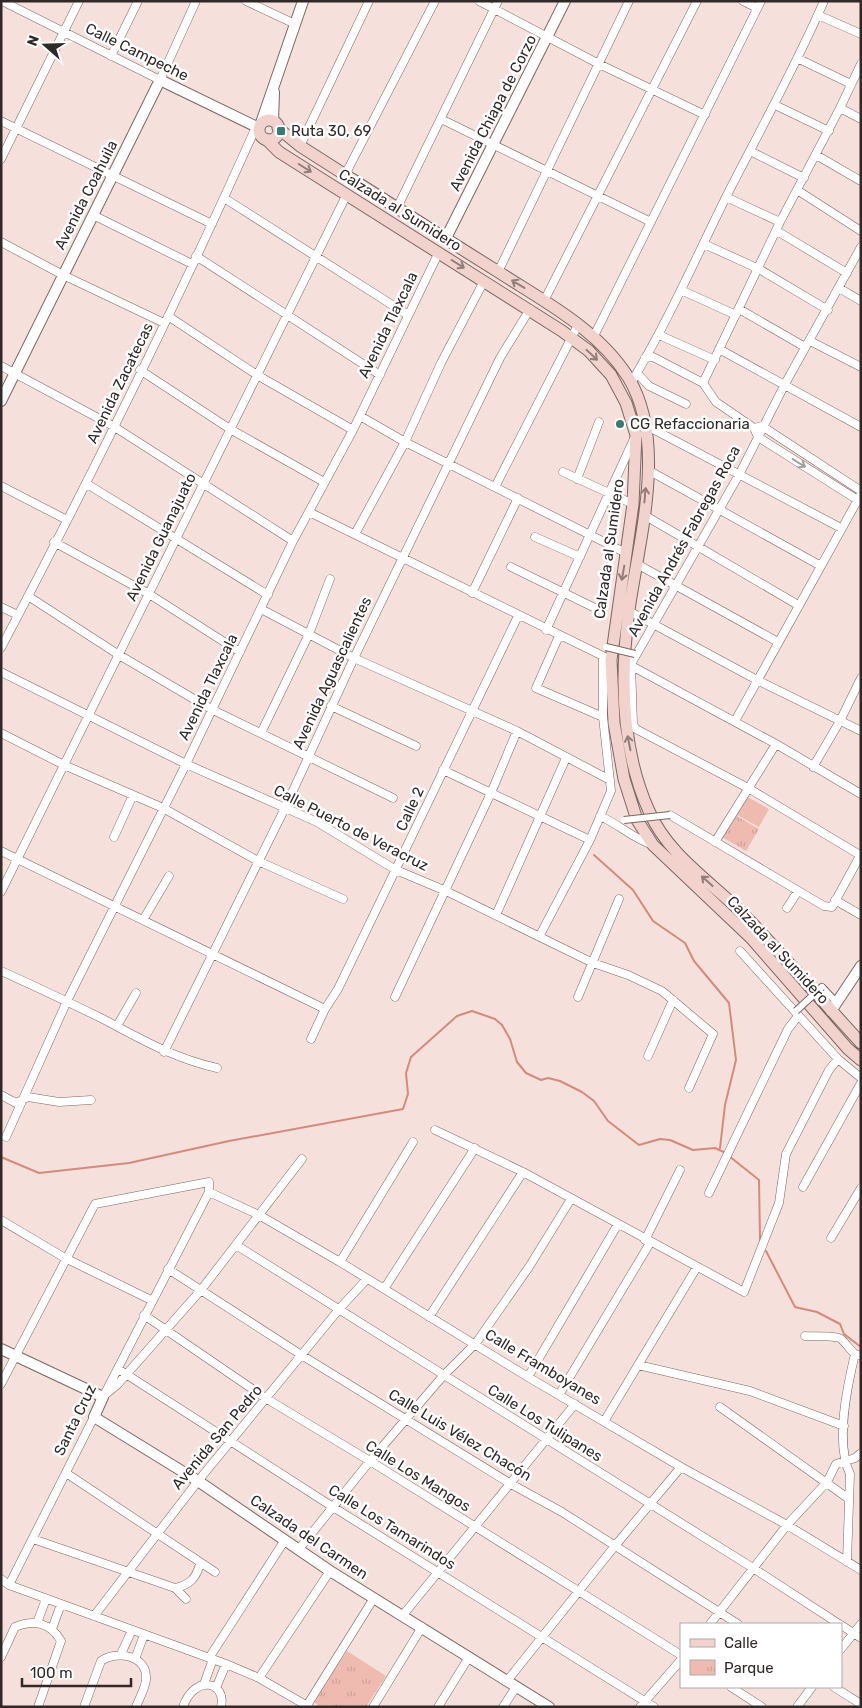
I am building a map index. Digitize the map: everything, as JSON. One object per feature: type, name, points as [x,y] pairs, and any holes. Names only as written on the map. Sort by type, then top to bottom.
[{"type":"main road","points":[[267,120],[276,124],[275,137],[266,139],[260,134],[259,126],[267,120]]},
{"type":"main road","name":"Calzada al Sumidero","points":[[276,124],[300,146],[544,301],[578,325],[634,378],[647,426],[649,446],[644,515],[629,611],[627,664],[628,738],[639,785],[650,814],[667,840],[834,1007],[861,1043]]},
{"type":"main road","name":"Calzada al Sumidero","points":[[266,139],[279,152],[530,309],[572,338],[597,358],[616,384],[626,403],[636,435],[634,504],[604,657],[624,779],[637,820],[653,845],[751,938],[848,1049],[861,1060]]},
{"type":"street","name":"Calle Campeche","points":[[2,1],[160,80],[259,126]]},
{"type":"street","points":[[1,159],[80,1]]},
{"type":"street","points":[[111,56],[138,1]]},
{"type":"street","name":"Avenida Coahuila","points":[[1,401],[160,80],[196,1]]},
{"type":"street","points":[[246,1],[295,24]]},
{"type":"street","points":[[259,126],[274,88],[303,1]]},
{"type":"street","points":[[300,146],[369,1]]},
{"type":"street","points":[[345,175],[435,1]]},
{"type":"street","points":[[479,1],[496,5],[600,64],[705,115]]},
{"type":"street","name":"Avenida Chiapa de Corzo","points":[[446,238],[565,1]]},
{"type":"street","points":[[498,272],[629,1]]},
{"type":"street","points":[[544,301],[654,89],[697,1]]},
{"type":"street","points":[[593,338],[759,5],[743,1]]},
{"type":"street","points":[[686,404],[634,378],[659,335],[726,197],[799,59],[824,1]]},
{"type":"street","points":[[397,208],[496,5]]},
{"type":"street","points":[[818,15],[861,34]]},
{"type":"street","points":[[799,59],[851,84]]},
{"type":"street","points":[[703,383],[778,230],[780,222],[829,130],[861,64]]},
{"type":"street","points":[[274,88],[276,124]]},
{"type":"street","points":[[775,105],[829,130]]},
{"type":"street","points":[[840,108],[861,119]]},
{"type":"street","points":[[441,119],[651,222]]},
{"type":"street","points":[[1,121],[212,224]]},
{"type":"street","name":"Avenida Zacatecas","points":[[1,648],[54,542],[87,484],[113,426],[259,126]]},
{"type":"street","points":[[750,151],[804,178]]},
{"type":"street","points":[[816,155],[861,181]]},
{"type":"street","points":[[797,190],[861,231]]},
{"type":"street","name":"Avenida Guanajuato","points":[[1,892],[347,194]]},
{"type":"street","points":[[726,197],[780,222]]},
{"type":"street","points":[[224,198],[408,315]]},
{"type":"street","points":[[93,215],[192,264]]},
{"type":"street","points":[[778,230],[846,273]]},
{"type":"street","points":[[1,242],[63,275],[166,319],[257,375],[353,430]]},
{"type":"street","points":[[704,244],[759,269],[828,310]]},
{"type":"street","name":"Avenida Andrés Fabregas Roca","points":[[627,664],[676,587],[696,547],[740,473],[762,426],[828,310],[861,247]]},
{"type":"street","name":"Avenida Tlaxcala","points":[[6,1137],[66,1000],[186,764],[293,541],[360,416],[438,252]]},
{"type":"street","points":[[196,256],[286,316],[380,375]]},
{"type":"street","points":[[355,534],[405,442],[441,363],[484,281]]},
{"type":"street","points":[[838,288],[861,301]]},
{"type":"street","points":[[682,290],[738,312],[861,367]]},
{"type":"street","name":"Avenida Aguascalientes","points":[[164,1052],[285,808],[331,706],[500,358],[530,309]]},
{"type":"street","points":[[495,487],[578,325]]},
{"type":"street","points":[[659,335],[715,360]]},
{"type":"street","points":[[719,349],[861,427]]},
{"type":"street","points":[[645,358],[653,357],[703,383],[716,402],[754,428],[758,437],[860,496]]},
{"type":"street","points":[[1,366],[113,426],[293,541]]},
{"type":"street","points":[[140,370],[230,429],[324,482]]},
{"type":"street","points":[[360,416],[405,442],[626,552]]},
{"type":"street","points":[[577,479],[599,422]]},
{"type":"street","points":[[647,426],[842,528]]},
{"type":"street","points":[[754,428],[762,426],[860,496]]},
{"type":"street","points":[[546,630],[636,435]]},
{"type":"street","points":[[648,470],[821,566]]},
{"type":"street","points":[[563,472],[634,504]]},
{"type":"street","points":[[87,484],[268,595]]},
{"type":"street","points":[[1,486],[67,520]]},
{"type":"street","points":[[735,721],[860,496]]},
{"type":"street","points":[[472,593],[518,498]]},
{"type":"street","points":[[309,512],[604,657]]},
{"type":"street","points":[[644,515],[798,606]]},
{"type":"street","points":[[535,537],[580,557]]},
{"type":"street","points":[[54,542],[149,594],[240,652]]},
{"type":"street","points":[[637,564],[778,642]]},
{"type":"street","points":[[511,567],[593,606]]},
{"type":"street","points":[[260,733],[309,634],[330,578]]},
{"type":"street","points":[[28,596],[119,655],[211,709],[393,798]]},
{"type":"street","points":[[1,607],[18,615]]},
{"type":"street","points":[[261,608],[354,658],[517,731],[610,780]]},
{"type":"street","points":[[629,611],[757,680],[861,731]]},
{"type":"street","name":"Calle 2","points":[[311,1039],[338,989],[396,870],[470,710],[518,616]]},
{"type":"street","points":[[559,636],[536,688],[603,716]]},
{"type":"street","points":[[540,935],[590,840],[611,791],[603,716],[604,657],[606,647],[635,654]]},
{"type":"street","points":[[627,664],[735,721],[861,794]]},
{"type":"street","points":[[627,664],[633,725],[636,729],[748,788],[861,854],[833,904]]},
{"type":"street","name":"Calle Puerto de Veracruz","points":[[1,672],[186,764],[324,826],[396,870],[540,935],[593,963],[662,991],[713,1034],[689,1088]]},
{"type":"street","points":[[813,767],[840,721],[861,678]]},
{"type":"street","points":[[331,706],[416,746]]},
{"type":"street","points":[[395,997],[491,793],[517,731]]},
{"type":"street","points":[[1,733],[64,765],[163,808],[258,861],[343,899]]},
{"type":"street","points":[[715,842],[776,744]]},
{"type":"street","points":[[496,915],[566,758]]},
{"type":"street","points":[[443,770],[540,818],[590,840]]},
{"type":"street","points":[[114,837],[133,795]]},
{"type":"street","points":[[612,821],[670,815],[824,906],[833,904],[861,915]]},
{"type":"street","points":[[600,816],[612,821],[635,839],[653,845]]},
{"type":"street","points":[[1,852],[325,1010]]},
{"type":"street","points":[[143,920],[169,876]]},
{"type":"street","points":[[787,908],[798,891]]},
{"type":"street","points":[[578,997],[619,899]]},
{"type":"street","points":[[740,951],[838,1059],[861,1078]]},
{"type":"street","points":[[709,1193],[796,1013],[822,987],[834,1007],[861,966]]},
{"type":"street","points":[[1,971],[66,1000],[164,1052],[189,1062],[216,1068]]},
{"type":"street","points":[[117,1026],[136,993]]},
{"type":"street","points":[[648,1056],[673,1000]]},
{"type":"street","points":[[435,1130],[523,1172],[744,1292],[779,1203],[786,1154],[829,1070],[838,1059]]},
{"type":"street","points":[[803,1187],[861,1083]]},
{"type":"street","points":[[1,1095],[16,1103],[28,1097],[59,1102],[92,1100]]},
{"type":"street","points":[[340,1262],[413,1142]]},
{"type":"street","points":[[384,1289],[475,1148]]},
{"type":"street","points":[[1,1349],[103,1397],[127,1374],[201,1290],[302,1159]]},
{"type":"street","points":[[559,1395],[648,1241],[680,1170]]},
{"type":"street","points":[[429,1317],[523,1172]]},
{"type":"street","points":[[1,1384],[65,1258],[95,1204],[209,1182],[209,1192]]},
{"type":"street","points":[[832,1238],[861,1188]]},
{"type":"street","name":"Calle Framboyanes","points":[[209,1192],[259,1215],[681,1467],[787,1525],[846,1562],[860,1568]]},
{"type":"street","name":"Santa Cruz","points":[[9,1585],[151,1300],[209,1192]]},
{"type":"street","points":[[299,1549],[370,1460],[443,1376],[476,1343],[529,1268],[571,1199]]},
{"type":"street","points":[[1,1220],[65,1258],[151,1300]]},
{"type":"street","points":[[528,1377],[618,1224]]},
{"type":"street","name":"Calle Los Tulipanes","points":[[236,1245],[340,1308],[443,1376],[753,1568],[837,1623]]},
{"type":"street","points":[[605,1420],[697,1267]]},
{"type":"street","name":"Calle Luis Vélez Chacón","points":[[168,1268],[303,1356],[511,1484],[562,1512],[736,1623]]},
{"type":"street","name":"Avenida San Pedro","points":[[94,1616],[198,1481],[303,1356],[340,1308],[367,1279]]},
{"type":"street","name":"Calle Los Mangos","points":[[144,1315],[168,1329],[267,1399],[370,1460],[474,1527],[680,1654]]},
{"type":"street","points":[[805,1336],[823,1338],[835,1336],[841,1339],[858,1355],[847,1391],[844,1426],[844,1461],[850,1474],[846,1562]]},
{"type":"street","points":[[638,1365],[750,1391],[844,1426]]},
{"type":"street","name":"Calle Los Tamarindos","points":[[118,1369],[333,1507],[438,1571],[642,1704],[654,1707]]},
{"type":"street","points":[[403,1615],[575,1404]]},
{"type":"street","points":[[720,1407],[823,1483],[849,1499]]},
{"type":"street","name":"Calzada del Carmen","points":[[94,1417],[198,1481],[330,1571],[549,1707]]},
{"type":"street","points":[[711,1623],[787,1525],[823,1483],[827,1482],[836,1464],[856,1458],[861,1453]]},
{"type":"street","points":[[503,1707],[512,1684],[541,1637],[681,1467]]},
{"type":"street","points":[[66,1473],[200,1564],[215,1572]]},
{"type":"street","points":[[32,1539],[175,1588],[186,1598]]},
{"type":"street","points":[[204,1684],[211,1659],[284,1540]]},
{"type":"street","points":[[175,1588],[186,1586],[194,1578],[200,1564]]},
{"type":"street","points":[[259,1678],[330,1571]]},
{"type":"street","points":[[1,1579],[9,1585],[46,1599],[226,1664],[259,1678],[307,1706],[374,1598]]},
{"type":"street","points":[[37,1623],[46,1599]]},
{"type":"street","points":[[52,1629],[61,1604]]},
{"type":"street","points":[[1,1657],[15,1627],[37,1623],[52,1629],[61,1641],[38,1707]]},
{"type":"street","points":[[842,1648],[861,1624]]},
{"type":"street","name":"Calle Los Tulipanes","points":[[842,1626],[861,1638]]},
{"type":"street","points":[[372,1707],[422,1627]]},
{"type":"street","points":[[121,1654],[132,1630]]},
{"type":"street","points":[[135,1659],[144,1635]]},
{"type":"street","points":[[84,1707],[101,1661],[107,1657],[121,1654],[135,1659],[144,1672],[146,1680],[136,1707]]},
{"type":"street","points":[[438,1707],[469,1658]]},
{"type":"street","points":[[642,1704],[680,1661]]},
{"type":"street","points":[[216,1688],[226,1664]]},
{"type":"street","points":[[183,1707],[187,1695],[195,1686],[204,1684],[216,1688],[221,1695],[222,1707]]},
{"type":"street","points":[[733,1688],[762,1707]]},
{"type":"street","points":[[797,1707],[811,1688]]},
{"type":"street","points":[[836,1688],[861,1704]]},
{"type":"green space","points":[[746,796],[769,809],[759,827],[735,814]]},
{"type":"green space","points":[[735,815],[759,829],[746,851],[722,837]]},
{"type":"green space","points":[[347,1651],[386,1676],[366,1707],[320,1707],[313,1701]]},
{"type":"waterway","points":[[594,855],[633,890],[653,921],[685,943],[694,961],[729,1003],[736,1060],[725,1105],[720,1148]]},
{"type":"waterway","points":[[1,1157],[39,1173],[129,1163],[229,1141],[403,1109],[408,1094],[406,1073],[411,1057],[457,1016],[472,1011],[495,1019],[502,1025],[510,1039],[517,1062],[526,1073],[541,1080],[548,1078],[560,1081],[582,1092],[594,1101],[608,1121],[639,1145],[660,1139],[670,1140],[693,1150],[715,1148],[726,1153]]},
{"type":"waterway","points":[[729,1156],[759,1180],[760,1240]]},
{"type":"waterway","points":[[766,1251],[795,1307],[817,1312],[840,1324],[844,1334],[861,1347]]},
{"type":"place","name":"Ruta 30, 69","points":[[281,131]]},
{"type":"place","name":"CG Refaccionaria","points":[[620,424]]}]
